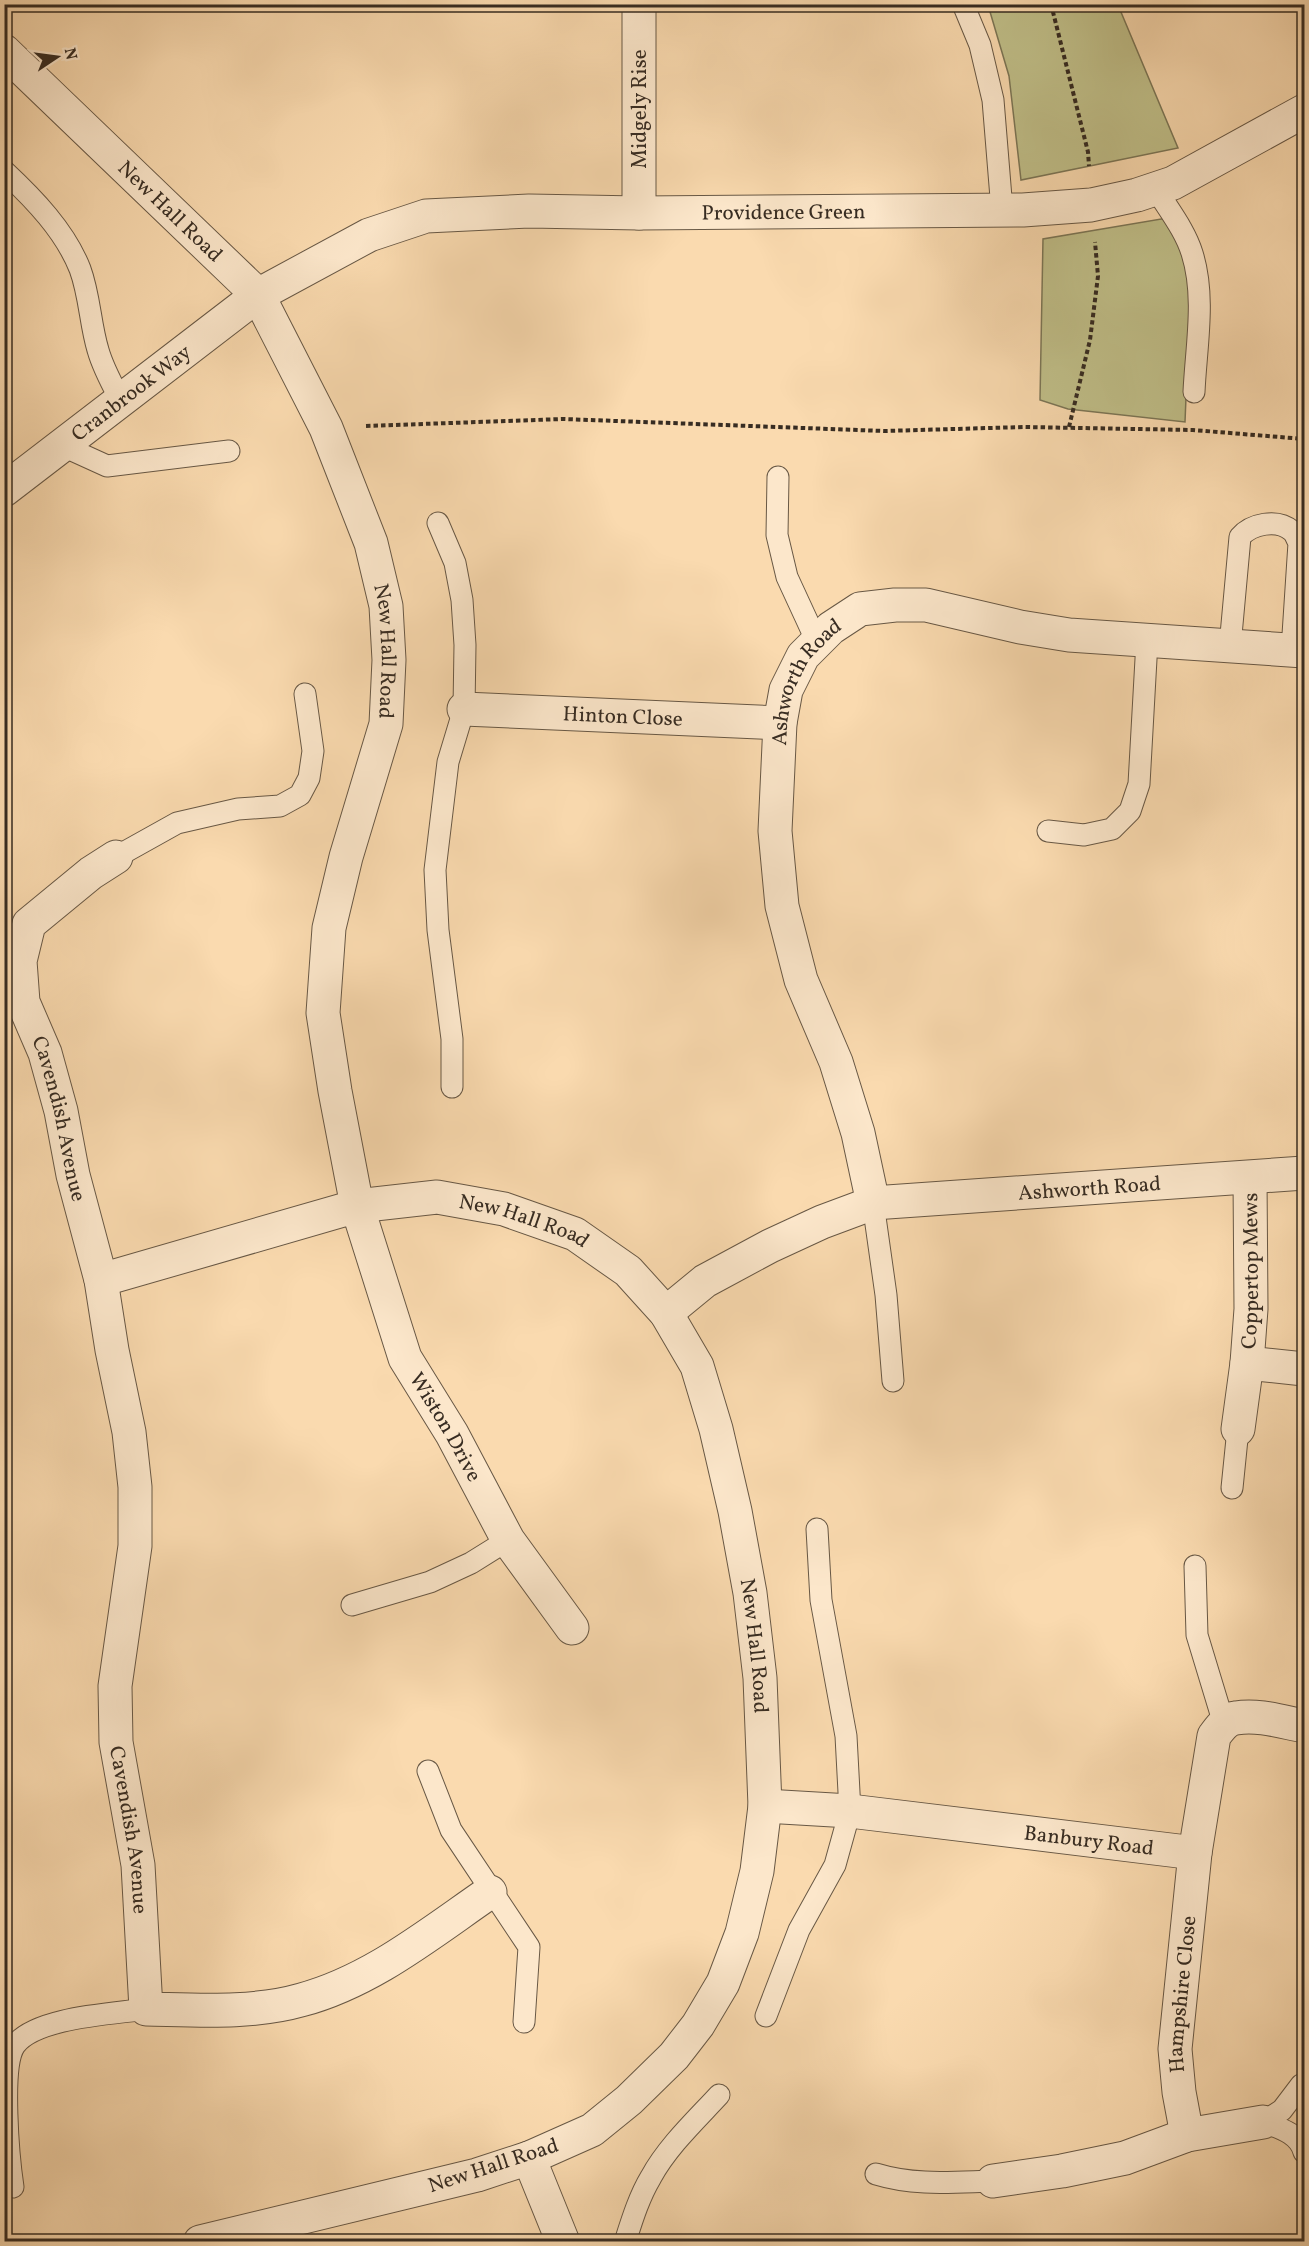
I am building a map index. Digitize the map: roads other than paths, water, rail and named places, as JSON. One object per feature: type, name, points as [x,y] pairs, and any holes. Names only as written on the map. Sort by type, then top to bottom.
[{"type":"street","name":"Midgely Rise","points":[[639,4],[639,213]]},
{"type":"street","name":"New Hall Road","points":[[4,51],[258,295],[326,428],[371,543],[386,606],[390,660],[386,724],[346,857],[329,928],[323,1013],[357,1206],[437,1197],[504,1209],[575,1234],[628,1270],[666,1313],[697,1366],[716,1429],[735,1511],[750,1593],[760,1678],[765,1806],[757,1871],[742,1933],[723,1983],[698,2025],[675,2056],[629,2100],[592,2130],[529,2158],[477,2175],[200,2241]]},
{"type":"street","name":"Providence Green","points":[[258,295],[369,235],[426,216],[529,211],[639,213],[1002,210],[1091,205],[1173,183],[1305,111]]},
{"type":"street","name":"Cranbrook Way","points":[[4,490],[258,295]]},
{"type":"street","name":"Ashworth Road","points":[[873,1203],[858,1133],[836,1062],[801,980],[782,906],[775,831],[780,723],[786,690],[803,656],[831,628],[860,609],[895,605],[926,605],[1020,627],[1069,635],[1298,651]]},
{"type":"street","name":"Hinton Close","points":[[464,709],[780,723]]},
{"type":"street","name":"Cavendish Avenue","points":[[116,857],[17,917],[23,1002],[45,1053],[61,1111],[73,1174],[101,1280],[112,1350],[129,1432],[135,1487],[135,1546],[115,1686],[116,1742],[138,1865],[146,2009]]},
{"type":"street","name":"Ashworth Road","points":[[666,1313],[705,1281],[770,1246],[822,1222],[873,1203],[1305,1173]]},
{"type":"street","name":"Coppertop Mews","points":[[1238,1429],[1247,1363],[1251,1309],[1250,1178]]},
{"type":"street","points":[[101,1280],[357,1206]]},
{"type":"street","name":"Wiston Drive","points":[[357,1206],[405,1358],[452,1434],[508,1540],[572,1628]]},
{"type":"street","name":"Coppertop Mews","points":[[1247,1363],[1305,1369]]},
{"type":"street","points":[[1195,1853],[1214,1736],[1224,1724],[1235,1718],[1262,1718],[1305,1726]]},
{"type":"street","name":"Banbury Road","points":[[765,1806],[850,1811],[1195,1853]]},
{"type":"street","name":"Hampshire Close","points":[[1187,2135],[1179,2092],[1175,2049],[1195,1853]]},
{"type":"street","points":[[146,2009],[254,2008],[300,2001],[341,1987],[392,1960],[490,1892]]},
{"type":"street","points":[[993,2181],[1062,2171],[1125,2158],[1187,2135],[1263,2122]]},
{"type":"street","points":[[529,2158],[563,2241]]},
{"type":"lane","points":[[963,4],[980,45],[993,100],[1002,210]]},
{"type":"lane","points":[[4,171],[64,236],[80,269],[104,370],[121,401]]},
{"type":"lane","points":[[1156,189],[1192,251],[1196,267],[1199,295],[1194,392]]},
{"type":"lane","points":[[63,446],[107,466],[229,451]]},
{"type":"lane","points":[[778,477],[777,535],[787,577],[817,642]]},
{"type":"lane","points":[[438,523],[455,563],[462,600],[465,645],[464,709],[448,762],[435,870],[438,930],[452,1039],[452,1086]]},
{"type":"lane","points":[[1230,646],[1240,537],[1246,530],[1260,524],[1278,525],[1292,531],[1299,543],[1298,651]]},
{"type":"lane","points":[[1048,831],[1084,835],[1112,829],[1130,811],[1139,784],[1147,640]]},
{"type":"lane","points":[[116,857],[177,824],[238,809],[280,806],[300,795],[309,777],[313,751],[305,694]]},
{"type":"lane","points":[[873,1203],[886,1295],[893,1381]]},
{"type":"lane","points":[[1232,1488],[1238,1429]]},
{"type":"lane","points":[[766,2016],[799,1930],[835,1865],[850,1811],[846,1736],[821,1600],[817,1528]]},
{"type":"lane","points":[[352,1605],[430,1582],[471,1563],[508,1540]]},
{"type":"lane","points":[[1196,1566],[1197,1635],[1224,1724]]},
{"type":"lane","points":[[428,1771],[451,1830],[490,1892],[529,1947],[524,2022]]},
{"type":"lane","points":[[13,2187],[8,2150],[7,2072],[14,2046],[37,2029],[74,2019],[146,2009]]},
{"type":"lane","points":[[1263,2122],[1282,2110],[1301,2085]]},
{"type":"lane","points":[[625,2241],[651,2176],[683,2134],[719,2095]]},
{"type":"lane","points":[[1263,2122],[1289,2132],[1303,2146],[1305,2152]]},
{"type":"lane","points":[[876,2174],[898,2181],[926,2184],[993,2181]]}]
